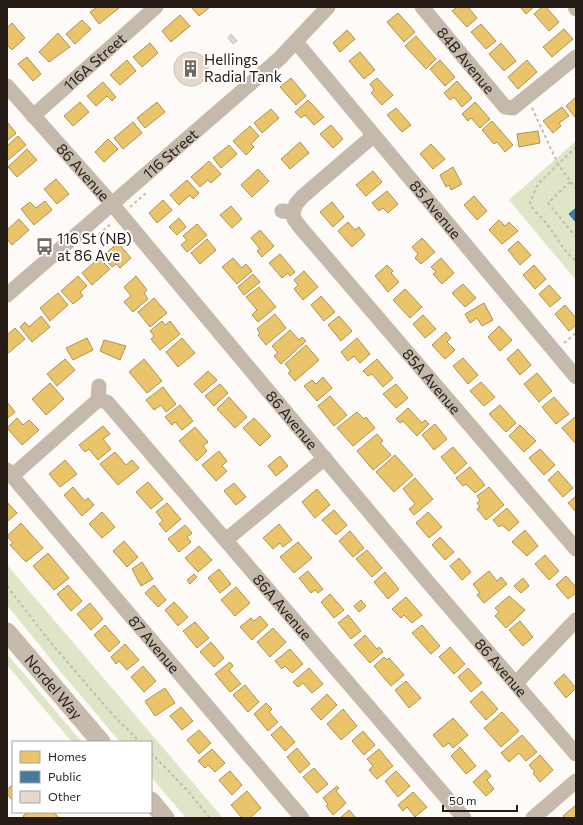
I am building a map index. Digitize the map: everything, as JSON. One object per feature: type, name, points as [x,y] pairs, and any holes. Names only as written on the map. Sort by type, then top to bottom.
[{"type":"main road","name":"Nordel Way","points":[[7,632],[100,741]]},
{"type":"main road","points":[[152,802],[165,818]]},
{"type":"street","name":"116A Street","points":[[33,116],[156,7]]},
{"type":"street","name":"116 Street","points":[[7,295],[296,42],[328,7]]},
{"type":"street","name":"84B Avenue","points":[[422,7],[506,107],[513,108],[576,57]]},
{"type":"street","name":"85 Avenue","points":[[296,42],[373,136],[576,377]]},
{"type":"street","name":"86 Avenue","points":[[7,86],[112,204],[427,581],[576,754]]},
{"type":"street","name":"85A Avenue","points":[[373,136],[287,211],[576,549]]},
{"type":"street","name":"86A Avenue","points":[[9,473],[99,393],[227,539],[464,818]]},
{"type":"street","points":[[227,539],[325,458]]},
{"type":"street","name":"87 Avenue","points":[[9,473],[302,818]]},
{"type":"street","points":[[516,683],[576,620]]},
{"type":"street","points":[[533,818],[576,781]]},
{"type":"path","points":[[532,108],[558,164],[576,189]]},
{"type":"path","points":[[576,147],[538,184],[530,202],[534,211],[544,220],[562,247],[576,261]]},
{"type":"path","points":[[570,182],[548,203],[576,237]]},
{"type":"path","points":[[560,347],[576,333]]},
{"type":"path","points":[[7,586],[55,648],[113,715],[139,741]]},
{"type":"path","points":[[152,754],[187,790],[210,818]]},
{"type":"green space","points":[[576,141],[576,280],[509,200]]},
{"type":"green space","points":[[7,565],[223,818],[186,818],[152,778],[152,741],[119,741],[7,605]]},
{"type":"green space","points":[[7,654],[81,741],[71,741],[7,665]]},
{"type":"building: Homes","points":[[97,7],[119,8],[99,24],[90,12]]},
{"type":"building: Homes","points":[[191,7],[210,7],[199,16]]},
{"type":"building: Homes","points":[[457,7],[468,7],[477,18],[467,27],[452,11]]},
{"type":"building: Homes","points":[[534,7],[526,14],[521,8]]},
{"type":"building: Homes","points":[[542,7],[546,7],[559,22],[549,31],[534,14]]},
{"type":"building: Homes","points":[[398,13],[415,32],[404,42],[387,22]]},
{"type":"building: Homes","points":[[180,15],[190,26],[171,42],[162,31]]},
{"type":"building: Homes","points":[[82,20],[91,29],[75,44],[66,34]]},
{"type":"building: Homes","points":[[12,23],[25,38],[12,50],[7,45],[7,28]]},
{"type":"building: Homes","points":[[481,24],[496,41],[486,49],[471,32]]},
{"type":"building: Homes","points":[[564,29],[573,39],[552,57],[543,47]]},
{"type":"building: Homes","points":[[347,30],[355,39],[340,52],[333,43]]},
{"type":"building: Homes","points":[[58,33],[70,47],[49,62],[39,52]]},
{"type":"building: Homes","points":[[416,36],[436,59],[426,69],[405,46]]},
{"type":"building: Homes","points":[[150,43],[158,53],[142,67],[133,57]]},
{"type":"building: Homes","points":[[501,43],[516,61],[504,71],[489,54]]},
{"type":"building: Homes","points":[[360,52],[375,70],[364,79],[349,61]]},
{"type":"building: Homes","points":[[27,57],[41,74],[33,81],[18,64]]},
{"type":"building: Homes","points":[[127,60],[136,71],[120,85],[110,75]]},
{"type":"building: Homes","points":[[440,60],[455,77],[445,86],[430,69]]},
{"type":"building: Homes","points":[[527,60],[537,72],[518,89],[508,77]]},
{"type":"building: Homes","points":[[291,78],[306,96],[296,105],[280,87]]},
{"type":"building: Homes","points":[[377,78],[393,95],[382,105],[371,93],[374,90],[370,84]]},
{"type":"building: Homes","points":[[457,81],[472,98],[462,107],[454,97],[450,100],[444,93]]},
{"type":"building: Homes","points":[[103,82],[116,97],[112,101],[107,96],[96,106],[87,96]]},
{"type":"building: Homes","points":[[576,97],[576,116],[575,117],[566,106]]},
{"type":"building: Homes","points":[[308,100],[324,117],[314,125],[305,115],[301,118],[295,112]]},
{"type":"building: Homes","points":[[80,102],[89,112],[73,126],[64,116]]},
{"type":"building: Homes","points":[[157,102],[165,112],[145,128],[137,118]]},
{"type":"building: Homes","points":[[475,102],[490,119],[480,128],[471,118],[468,121],[462,114]]},
{"type":"building: Homes","points":[[562,107],[569,116],[559,123],[561,126],[553,133],[543,121]]},
{"type":"building: Homes","points":[[396,108],[411,125],[402,132],[387,115]]},
{"type":"building: Homes","points":[[271,109],[279,118],[262,133],[254,123]]},
{"type":"building: Homes","points":[[492,121],[513,145],[505,152],[497,142],[494,144],[482,130]]},
{"type":"building: Homes","points":[[133,122],[142,133],[123,149],[114,138]]},
{"type":"building: Homes","points":[[8,123],[16,133],[7,141],[7,124]]},
{"type":"building: Homes","points":[[331,125],[343,139],[333,148],[320,134]]},
{"type":"building: Homes","points":[[250,126],[259,136],[251,144],[254,147],[246,155],[233,141]]},
{"type":"building: Homes","points":[[538,131],[540,143],[519,147],[517,134]]},
{"type":"building: Homes","points":[[18,136],[26,145],[7,161],[7,146]]},
{"type":"building: Homes","points":[[108,139],[118,149],[104,162],[95,152]]},
{"type":"building: Homes","points":[[300,142],[309,153],[290,169],[281,159]]},
{"type":"building: Homes","points":[[431,144],[445,159],[433,169],[420,154]]},
{"type":"building: Homes","points":[[229,145],[237,154],[221,168],[213,158]]},
{"type":"building: Homes","points":[[27,149],[37,160],[17,177],[8,167]]},
{"type":"building: Homes","points":[[209,161],[221,174],[211,183],[208,180],[200,187],[191,177]]},
{"type":"building: Homes","points":[[453,167],[462,184],[451,190],[449,185],[446,187],[440,175]]},
{"type":"building: Homes","points":[[258,169],[269,181],[252,197],[241,185]]},
{"type":"building: Homes","points":[[373,171],[382,182],[366,196],[356,185]]},
{"type":"building: Homes","points":[[56,179],[69,194],[57,204],[44,189]]},
{"type":"building: Homes","points":[[187,180],[199,193],[193,199],[190,195],[179,205],[170,195]]},
{"type":"building: Homes","points":[[387,191],[398,204],[388,213],[383,208],[379,211],[372,203]]},
{"type":"building: Homes","points":[[474,196],[487,211],[477,220],[464,205]]},
{"type":"building: Homes","points":[[163,200],[172,210],[157,223],[149,213]]},
{"type":"building: Homes","points":[[45,201],[52,210],[34,225],[21,209],[30,202],[36,208]]},
{"type":"building: Homes","points":[[332,202],[344,217],[333,227],[320,212]]},
{"type":"building: Homes","points":[[231,206],[242,219],[232,228],[220,215]]},
{"type":"building: Homes","points":[[179,218],[186,227],[177,235],[169,227]]},
{"type":"building: Homes","points":[[19,219],[29,230],[12,245],[7,239],[7,230]]},
{"type":"building: Homes","points":[[499,220],[505,226],[509,222],[518,231],[502,244],[489,230]]},
{"type":"building: Homes","points":[[348,222],[355,230],[359,227],[365,235],[352,247],[338,231]]},
{"type":"building: Homes","points":[[197,224],[207,235],[187,252],[181,245],[187,240],[183,236]]},
{"type":"building: Homes","points":[[260,230],[274,246],[262,257],[257,251],[260,249],[251,238]]},
{"type":"building: Homes","points":[[422,238],[435,252],[421,264],[415,258],[418,254],[412,247]]},
{"type":"building: Homes","points":[[207,239],[216,250],[200,264],[191,253]]},
{"type":"building: Homes","points":[[518,241],[531,255],[520,265],[508,250]]},
{"type":"building: Homes","points":[[118,243],[131,258],[120,268],[116,264],[112,267],[102,256]]},
{"type":"building: Homes","points":[[280,254],[295,272],[290,276],[288,273],[282,278],[269,263]]},
{"type":"building: Homes","points":[[99,258],[110,269],[92,285],[82,273]]},
{"type":"building: Homes","points":[[233,258],[242,268],[246,264],[252,271],[237,284],[222,267]]},
{"type":"building: Homes","points":[[441,258],[454,273],[442,284],[433,274],[436,272],[431,267]]},
{"type":"building: Homes","points":[[387,265],[393,271],[391,273],[399,282],[388,292],[375,276]]},
{"type":"building: Homes","points":[[534,265],[546,279],[535,289],[523,275]]},
{"type":"building: Homes","points":[[304,271],[318,287],[303,300],[294,289],[298,285],[294,280]]},
{"type":"building: Homes","points":[[253,274],[260,282],[244,295],[238,287]]},
{"type":"building: Homes","points":[[78,276],[87,286],[80,292],[83,296],[73,304],[61,291]]},
{"type":"building: Homes","points":[[136,276],[147,290],[144,293],[148,299],[133,312],[124,302],[131,296],[124,287]]},
{"type":"building: Homes","points":[[463,284],[476,298],[465,307],[452,293]]},
{"type":"building: Homes","points":[[549,285],[561,298],[550,307],[539,294]]},
{"type":"building: Homes","points":[[259,287],[276,307],[258,322],[252,315],[257,310],[246,297]]},
{"type":"building: Homes","points":[[405,289],[422,307],[410,318],[393,300]]},
{"type":"building: Homes","points":[[58,293],[68,305],[50,321],[40,308]]},
{"type":"building: Homes","points":[[321,296],[335,312],[324,321],[311,305]]},
{"type":"building: Homes","points":[[154,298],[167,313],[150,327],[138,312]]},
{"type":"building: Homes","points":[[484,303],[493,320],[482,326],[477,318],[470,323],[465,314]]},
{"type":"building: Homes","points":[[565,305],[576,318],[576,325],[569,331],[555,314]]},
{"type":"building: Homes","points":[[275,314],[286,328],[266,345],[258,335],[260,333],[257,329]]},
{"type":"building: Homes","points":[[423,315],[436,329],[425,338],[413,324]]},
{"type":"building: Homes","points":[[41,316],[50,327],[32,342],[20,327],[25,322],[29,327]]},
{"type":"building: Homes","points":[[339,316],[352,331],[341,341],[328,325]]},
{"type":"building: Homes","points":[[162,321],[165,325],[170,321],[180,334],[160,350],[151,339],[154,336],[150,331]]},
{"type":"building: Homes","points":[[499,326],[512,340],[500,351],[488,337]]},
{"type":"building: Homes","points":[[15,328],[25,339],[7,354],[7,335]]},
{"type":"building: Homes","points":[[290,330],[299,340],[302,337],[306,341],[281,364],[274,356],[278,353],[272,346]]},
{"type":"building: Homes","points":[[446,332],[451,338],[447,342],[455,350],[445,359],[432,345]]},
{"type":"building: Homes","points":[[87,338],[93,350],[73,360],[66,348]]},
{"type":"building: Homes","points":[[182,338],[195,353],[178,367],[166,352]]},
{"type":"building: Homes","points":[[357,338],[370,354],[360,363],[354,356],[348,361],[341,352]]},
{"type":"building: Homes","points":[[104,340],[126,346],[120,360],[100,351]]},
{"type":"building: Homes","points":[[306,345],[319,360],[295,381],[288,373],[291,371],[285,364]]},
{"type":"building: Homes","points":[[518,349],[531,365],[520,375],[507,359]]},
{"type":"building: Homes","points":[[463,358],[478,375],[468,384],[453,366]]},
{"type":"building: Homes","points":[[65,359],[75,370],[57,386],[47,374]]},
{"type":"building: Homes","points":[[144,359],[162,381],[147,393],[129,372]]},
{"type":"building: Homes","points":[[377,359],[393,378],[383,387],[372,374],[368,376],[363,371]]},
{"type":"building: Homes","points":[[208,371],[217,380],[202,393],[194,384]]},
{"type":"building: Homes","points":[[537,373],[552,391],[539,402],[524,384]]},
{"type":"building: Homes","points":[[323,377],[332,388],[317,401],[304,386],[312,380],[316,384]]},
{"type":"building: Homes","points":[[481,382],[495,397],[484,406],[470,391]]},
{"type":"building: Homes","points":[[50,383],[64,399],[46,415],[32,399]]},
{"type":"building: Homes","points":[[220,384],[228,393],[214,406],[205,396]]},
{"type":"building: Homes","points":[[396,384],[408,398],[396,408],[383,394]]},
{"type":"building: Homes","points":[[163,387],[176,404],[166,412],[161,405],[154,410],[146,400]]},
{"type":"building: Homes","points":[[330,396],[347,415],[334,426],[318,406]]},
{"type":"building: Homes","points":[[229,397],[247,417],[235,428],[217,409]]},
{"type":"building: Homes","points":[[554,397],[569,414],[556,424],[542,407]]},
{"type":"building: Homes","points":[[7,402],[15,412],[7,419]]},
{"type":"building: Homes","points":[[180,405],[193,421],[182,430],[175,422],[172,425],[165,417]]},
{"type":"building: Homes","points":[[500,405],[516,423],[506,432],[489,414]]},
{"type":"building: Homes","points":[[408,408],[422,423],[425,420],[429,424],[417,436],[403,421],[400,423],[396,419]]},
{"type":"building: Homes","points":[[357,412],[364,419],[366,417],[375,428],[353,446],[337,428]]},
{"type":"building: Homes","points":[[575,417],[576,419],[576,444],[562,428]]},
{"type":"building: Homes","points":[[17,418],[23,425],[29,420],[39,430],[22,445],[7,428]]},
{"type":"building: Homes","points":[[254,418],[271,436],[260,446],[243,428]]},
{"type":"building: Homes","points":[[435,424],[447,439],[434,450],[422,435]]},
{"type":"building: Homes","points":[[520,425],[536,441],[524,452],[509,436]]},
{"type":"building: Homes","points":[[103,426],[110,434],[103,439],[111,449],[98,460],[89,449],[85,452],[79,445]]},
{"type":"building: Homes","points":[[195,427],[208,442],[203,446],[207,451],[197,461],[179,441]]},
{"type":"building: Homes","points":[[377,434],[383,441],[380,443],[391,455],[373,470],[357,451]]},
{"type":"building: Homes","points":[[453,447],[467,463],[455,474],[441,457]]},
{"type":"building: Homes","points":[[540,449],[555,465],[544,475],[529,458]]},
{"type":"building: Homes","points":[[219,451],[227,461],[222,466],[227,471],[216,481],[202,465]]},
{"type":"building: Homes","points":[[115,452],[126,465],[132,460],[139,468],[118,485],[100,464]]},
{"type":"building: Homes","points":[[395,455],[413,475],[394,492],[376,472]]},
{"type":"building: Homes","points":[[280,456],[288,466],[276,476],[268,466]]},
{"type":"building: Homes","points":[[65,460],[77,474],[60,487],[49,474]]},
{"type":"building: Homes","points":[[470,467],[485,485],[475,493],[466,484],[463,486],[456,478]]},
{"type":"building: Homes","points":[[558,471],[573,488],[563,497],[548,480]]},
{"type":"building: Homes","points":[[415,478],[433,499],[414,515],[409,509],[415,504],[403,489]]},
{"type":"building: Homes","points":[[148,482],[163,499],[151,509],[136,492]]},
{"type":"building: Homes","points":[[234,483],[246,497],[236,505],[224,491]]},
{"type":"building: Homes","points":[[73,487],[85,501],[88,498],[94,505],[82,516],[64,495]]},
{"type":"building: Homes","points":[[489,487],[504,505],[486,520],[477,509],[480,507],[477,503],[480,500],[477,496]]},
{"type":"building: Homes","points":[[317,489],[330,505],[315,518],[302,502]]},
{"type":"building: Homes","points":[[576,496],[576,512],[568,503]]},
{"type":"building: Homes","points":[[7,502],[17,513],[7,522]]},
{"type":"building: Homes","points":[[167,503],[181,519],[166,532],[159,524],[163,521],[156,512]]},
{"type":"building: Homes","points":[[507,508],[519,522],[509,531],[502,525],[499,527],[493,520]]},
{"type":"building: Homes","points":[[334,510],[347,525],[336,535],[322,520]]},
{"type":"building: Homes","points":[[102,512],[115,527],[102,538],[89,524]]},
{"type":"building: Homes","points":[[428,512],[442,527],[429,538],[416,523]]},
{"type":"building: Homes","points":[[21,523],[43,548],[26,562],[10,545],[13,543],[7,536]]},
{"type":"building: Homes","points":[[279,524],[292,540],[283,547],[280,543],[273,549],[263,538]]},
{"type":"building: Homes","points":[[185,525],[192,533],[187,537],[191,542],[179,552],[168,539]]},
{"type":"building: Homes","points":[[525,530],[538,546],[527,556],[512,542]]},
{"type":"building: Homes","points":[[350,531],[364,548],[353,557],[339,541]]},
{"type":"building: Homes","points":[[440,537],[454,552],[445,560],[432,545]]},
{"type":"building: Homes","points":[[124,541],[138,557],[127,567],[113,551]]},
{"type":"building: Homes","points":[[298,542],[312,558],[294,573],[280,557]]},
{"type":"building: Homes","points":[[199,546],[212,560],[198,572],[185,558]]},
{"type":"building: Homes","points":[[367,550],[382,568],[372,577],[356,559]]},
{"type":"building: Homes","points":[[48,553],[69,578],[54,590],[33,566]]},
{"type":"building: Homes","points":[[545,555],[559,571],[549,580],[535,564]]},
{"type":"building: Homes","points":[[459,558],[471,572],[462,580],[450,566]]},
{"type":"building: Homes","points":[[142,562],[153,579],[141,586],[132,569]]},
{"type":"building: Homes","points":[[219,569],[231,584],[220,593],[208,578]]},
{"type":"building: Homes","points":[[308,571],[323,589],[318,593],[315,590],[311,593],[299,578]]},
{"type":"building: Homes","points":[[489,571],[497,581],[501,577],[507,584],[484,603],[477,595],[480,593],[473,584]]},
{"type":"building: Homes","points":[[385,572],[399,589],[388,599],[374,582]]},
{"type":"building: Homes","points":[[194,574],[197,577],[190,584],[187,580]]},
{"type":"building: Homes","points":[[566,576],[576,587],[576,593],[568,599],[556,585]]},
{"type":"building: Homes","points":[[523,578],[529,586],[521,593],[514,586]]},
{"type":"building: Homes","points":[[68,585],[82,601],[71,611],[57,594]]},
{"type":"building: Homes","points":[[154,585],[166,600],[158,607],[145,593]]},
{"type":"building: Homes","points":[[236,587],[250,603],[235,616],[221,600]]},
{"type":"building: Homes","points":[[330,594],[344,610],[334,618],[321,602]]},
{"type":"building: Homes","points":[[509,596],[525,610],[506,628],[495,616],[499,612],[495,608]]},
{"type":"building: Homes","points":[[406,597],[422,615],[412,623],[404,615],[401,618],[392,609]]},
{"type":"building: Homes","points":[[361,600],[366,606],[359,612],[354,606]]},
{"type":"building: Homes","points":[[174,602],[188,617],[178,626],[165,610]]},
{"type":"building: Homes","points":[[90,603],[103,619],[91,630],[77,614]]},
{"type":"building: Homes","points":[[348,615],[361,631],[351,639],[338,623]]},
{"type":"building: Homes","points":[[260,616],[268,625],[252,640],[240,627],[251,618],[254,621]]},
{"type":"building: Homes","points":[[520,621],[533,637],[523,646],[509,630]]},
{"type":"building: Homes","points":[[195,622],[209,638],[197,648],[183,631]]},
{"type":"building: Homes","points":[[105,625],[120,642],[109,652],[94,635]]},
{"type":"building: Homes","points":[[422,625],[440,646],[431,654],[412,633]]},
{"type":"building: Homes","points":[[273,628],[286,642],[270,657],[257,642]]},
{"type":"building: Homes","points":[[365,635],[377,649],[379,647],[383,652],[370,663],[354,645]]},
{"type":"building: Homes","points":[[211,642],[224,658],[214,667],[200,652]]},
{"type":"building: Homes","points":[[125,644],[139,660],[127,670],[119,661],[116,664],[111,657]]},
{"type":"building: Homes","points":[[450,647],[465,664],[454,674],[439,657]]},
{"type":"building: Homes","points":[[290,649],[303,664],[292,673],[285,666],[282,669],[275,661]]},
{"type":"building: Homes","points":[[384,657],[387,660],[389,658],[404,675],[391,686],[374,666]]},
{"type":"building: Homes","points":[[230,662],[233,666],[229,670],[241,684],[230,692],[215,674]]},
{"type":"building: Homes","points":[[143,666],[156,681],[144,692],[131,677]]},
{"type":"building: Homes","points":[[309,668],[323,684],[312,693],[303,683],[298,687],[293,682]]},
{"type":"building: Homes","points":[[468,668],[482,683],[471,692],[458,677]]},
{"type":"building: Homes","points":[[564,674],[576,688],[566,698],[554,683]]},
{"type":"building: Homes","points":[[406,681],[421,698],[409,708],[395,690]]},
{"type":"building: Homes","points":[[245,685],[259,702],[248,712],[233,695]]},
{"type":"building: Homes","points":[[165,688],[175,703],[155,716],[145,701]]},
{"type":"building: Homes","points":[[482,691],[498,709],[486,720],[470,702]]},
{"type":"building: Homes","points":[[327,694],[337,705],[321,720],[311,709]]},
{"type":"building: Homes","points":[[266,703],[272,709],[269,712],[278,722],[268,731],[254,714]]},
{"type":"building: Homes","points":[[181,707],[193,721],[182,730],[170,716]]},
{"type":"building: Homes","points":[[343,709],[357,726],[341,740],[327,724]]},
{"type":"building: Homes","points":[[502,712],[519,731],[501,747],[484,728]]},
{"type":"building: Homes","points":[[453,718],[468,735],[453,748],[449,743],[443,747],[433,735]]},
{"type":"building: Homes","points":[[281,726],[295,742],[285,751],[271,735]]},
{"type":"building: Homes","points":[[199,730],[211,743],[199,754],[187,740]]},
{"type":"building: Homes","points":[[363,731],[375,745],[364,755],[352,741]]},
{"type":"building: Homes","points":[[522,735],[537,752],[526,761],[519,753],[509,762],[501,753]]},
{"type":"building: Homes","points":[[460,747],[476,766],[466,774],[451,756]]},
{"type":"building: Homes","points":[[297,748],[310,764],[300,773],[287,757]]},
{"type":"building: Homes","points":[[212,749],[225,763],[215,772],[208,765],[205,768],[198,761]]},
{"type":"building: Homes","points":[[379,749],[393,766],[377,779],[369,770],[373,766],[367,759]]},
{"type":"building: Homes","points":[[540,755],[553,770],[540,782],[533,773],[535,772],[529,765]]},
{"type":"building: Homes","points":[[314,768],[328,784],[317,793],[303,777]]},
{"type":"building: Homes","points":[[486,770],[491,776],[487,780],[494,789],[486,796],[473,782]]},
{"type":"building: Homes","points":[[230,771],[242,785],[232,795],[219,780]]},
{"type":"building: Homes","points":[[396,771],[410,786],[398,797],[385,781]]},
{"type":"building: Homes","points":[[12,785],[12,800],[7,794],[7,790]]},
{"type":"building: Homes","points":[[337,786],[339,788],[336,791],[346,803],[333,815],[326,806],[328,804],[323,798]]},
{"type":"building: Homes","points":[[247,791],[261,808],[250,818],[242,818],[231,805]]},
{"type":"building: Homes","points":[[413,792],[427,807],[415,817],[407,807],[403,811],[398,805]]},
{"type":"building: Homes","points":[[576,805],[576,818],[565,818],[563,816]]},
{"type":"building: Homes","points":[[349,810],[356,818],[340,818]]},
{"type":"building: Homes","points":[[27,813],[55,813],[59,818],[25,818],[23,816]]},
{"type":"building: Public","points":[[576,208],[576,222],[569,214]]},
{"type":"building: Other","points":[[231,34],[237,41],[233,44],[228,38]]},
{"type":"building: Other","name":"Hellings Radial Tank","points":[[194,52],[203,57],[207,62],[207,76],[203,81],[198,85],[188,86],[184,85],[175,76],[174,66],[175,62],[184,53]]},
{"type":"place","name":"Hellings Radial Tank","points":[[191,68]]},
{"type":"place","name":"116 St (NB) at 86 Ave","points":[[44,247]]}]
